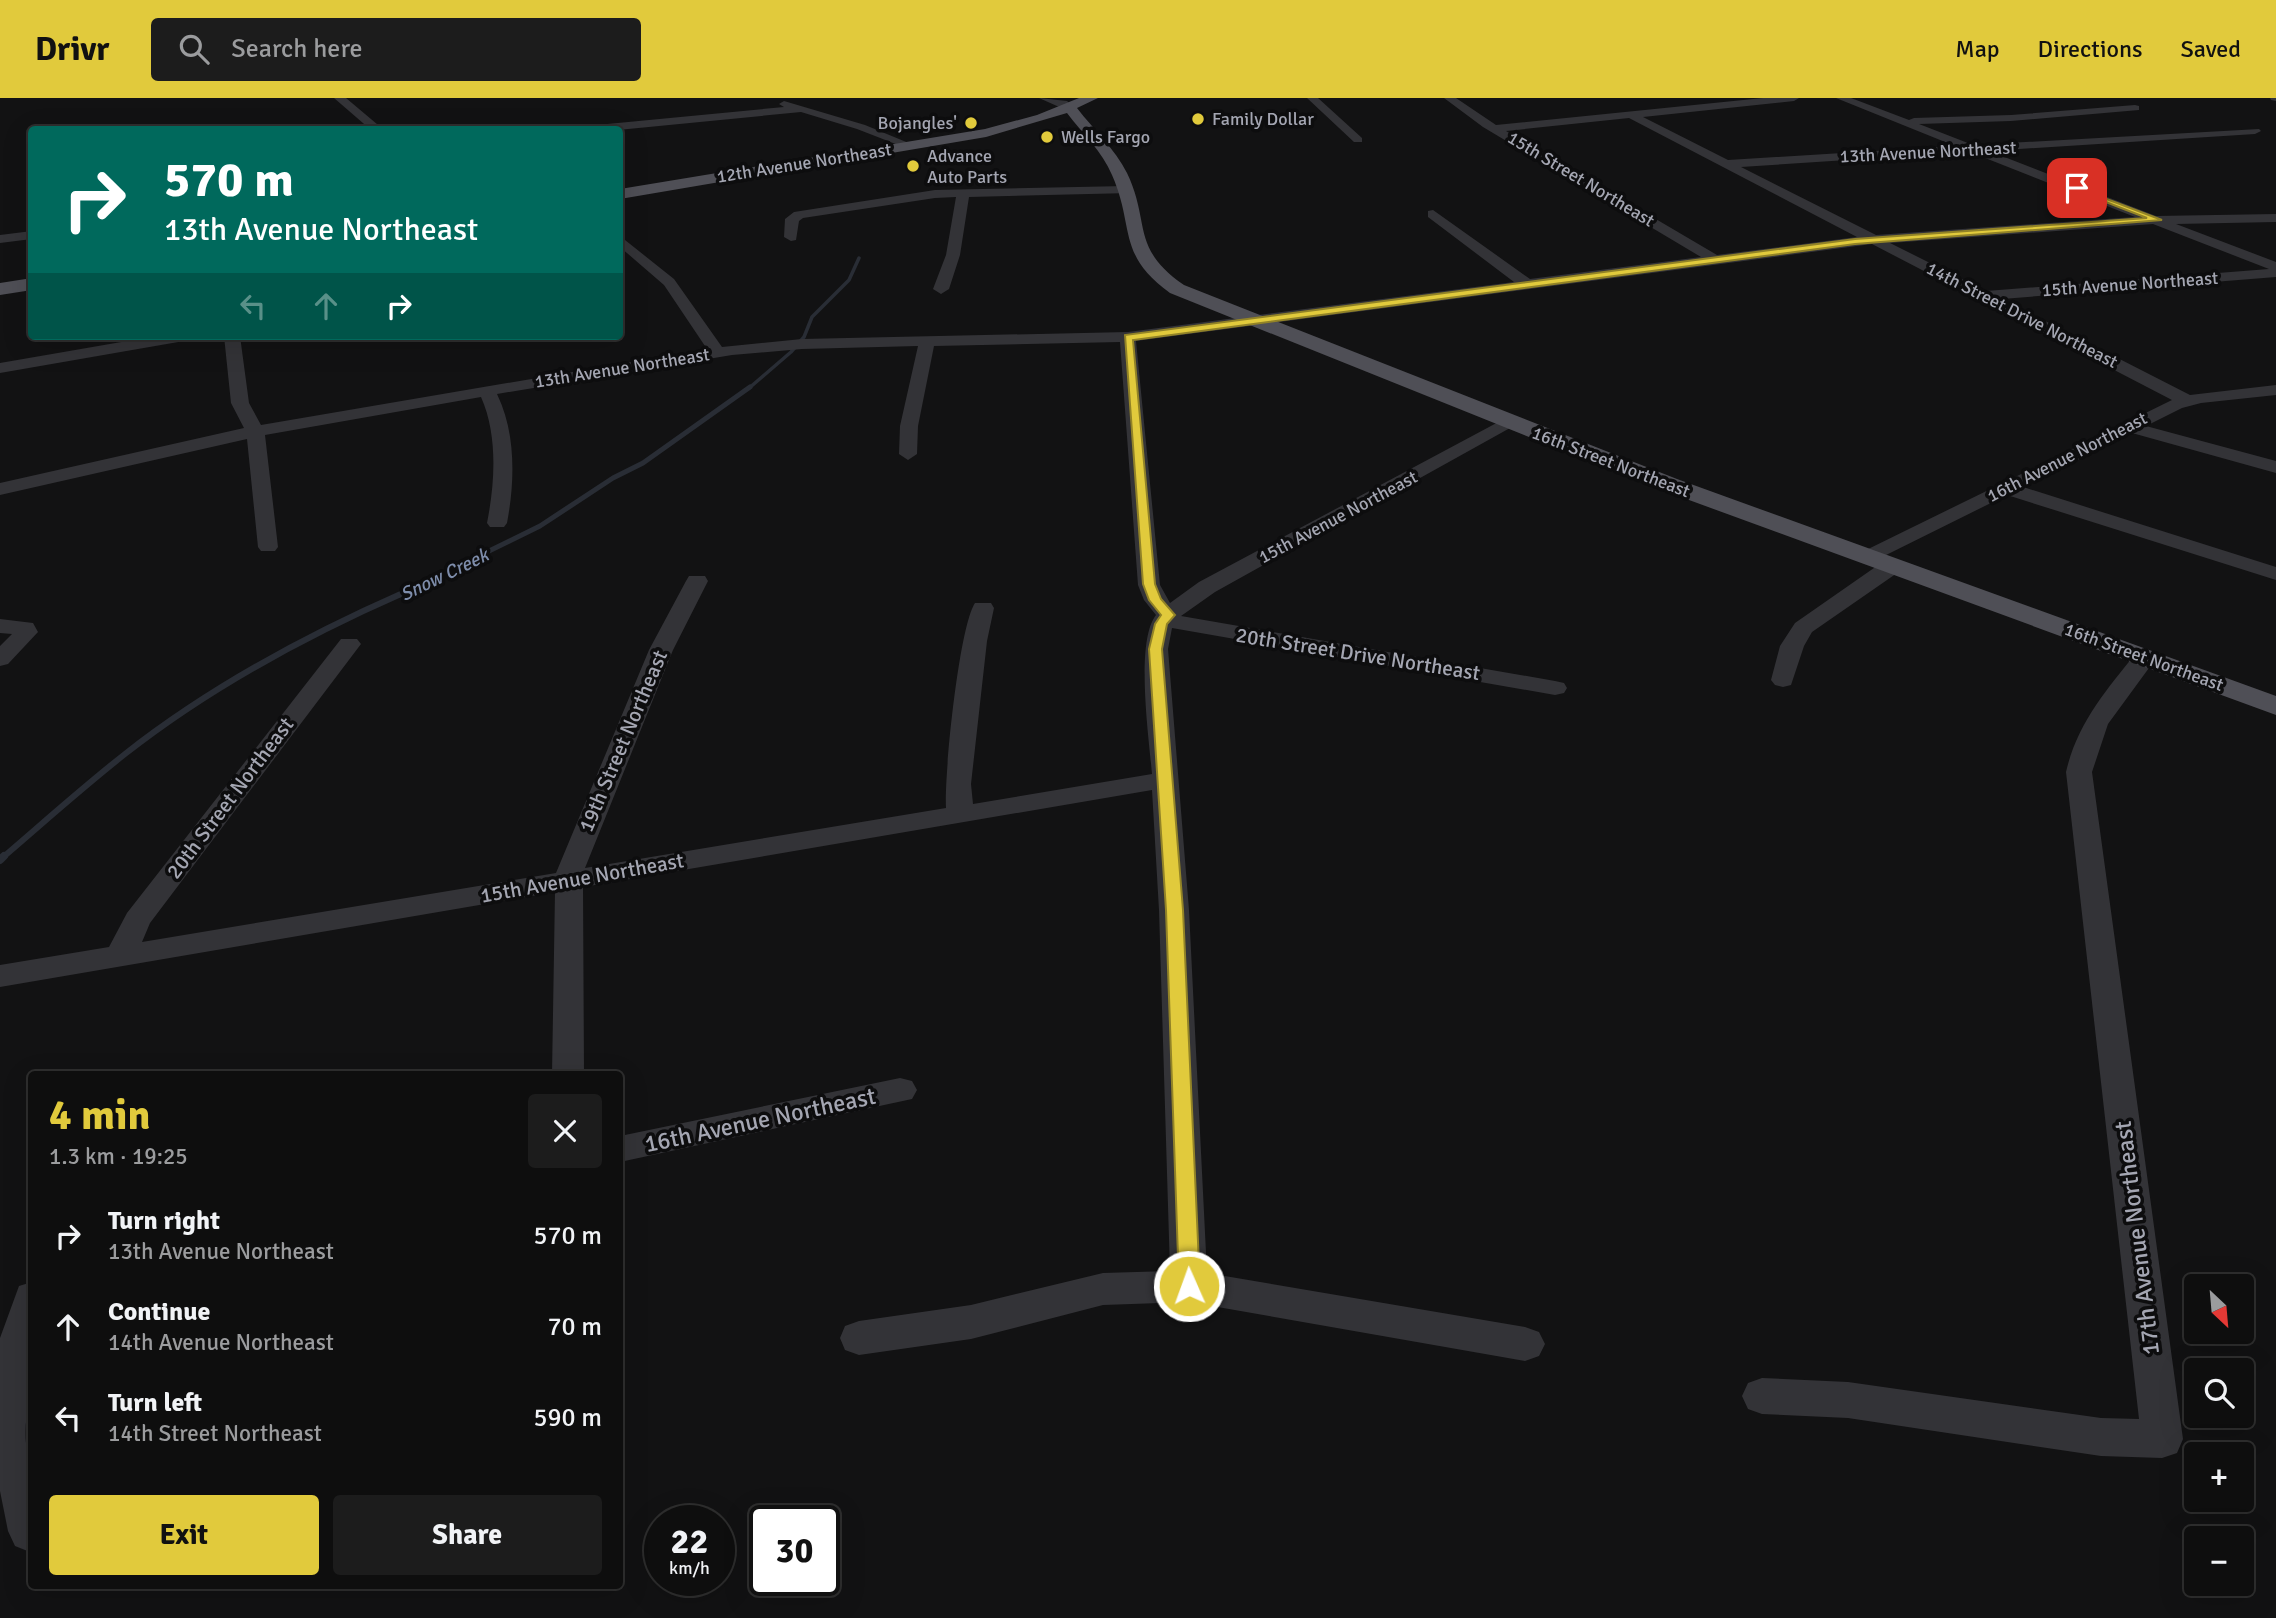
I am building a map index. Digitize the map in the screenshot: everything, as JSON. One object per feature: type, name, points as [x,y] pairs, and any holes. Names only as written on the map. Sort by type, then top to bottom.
[{"type":"main road","points":[[1027,123],[1076,117],[1091,98]]},
{"type":"main road","name":"12th Avenue Northeast","points":[[623,194],[910,146],[1027,123],[1076,117]]},
{"type":"main road","name":"16th Street Northeast","points":[[1076,117],[1112,162],[1125,190],[1136,244],[1148,267],[1177,289],[1680,489],[2276,706]]},
{"type":"main road","points":[[0,289],[28,285]]},
{"type":"street","points":[[339,98],[374,126]]},
{"type":"street","points":[[764,98],[910,146]]},
{"type":"street","points":[[1044,98],[1062,103],[1076,117]]},
{"type":"street","points":[[1312,98],[1358,140]]},
{"type":"street","name":"15th Street Northeast","points":[[1449,98],[1495,129],[1714,259]]},
{"type":"street","points":[[1495,129],[1794,98]]},
{"type":"street","points":[[1840,98],[2276,267]]},
{"type":"street","points":[[1905,122],[2011,118],[2135,108]]},
{"type":"street","points":[[619,126],[802,109]]},
{"type":"street","name":"14th Street Drive Northeast","points":[[1631,115],[2188,401]]},
{"type":"street","name":"13th Avenue Northeast","points":[[1726,164],[2255,131]]},
{"type":"street","points":[[2199,135],[2233,145]]},
{"type":"street","points":[[791,237],[793,218],[807,213],[923,195],[1125,190]]},
{"type":"street","points":[[941,289],[947,279],[953,255],[963,193]]},
{"type":"street","points":[[1433,214],[1525,283]]},
{"type":"street","name":"13th Avenue Northeast","points":[[0,489],[255,431],[717,352],[802,344],[1128,337],[1525,283],[1875,240],[2158,220],[2276,218]]},
{"type":"street","points":[[0,239],[28,236]]},
{"type":"street","points":[[623,243],[669,282],[717,352]]},
{"type":"street","name":"15th Avenue Northeast","points":[[1984,296],[2276,272]]},
{"type":"street","points":[[1128,337],[1149,584],[1155,600],[1168,615],[1161,624],[1156,649],[1174,910],[1189,1286]]},
{"type":"street","points":[[0,368],[161,340]]},
{"type":"street","points":[[232,340],[240,403],[255,431],[268,547]]},
{"type":"street","points":[[908,454],[909,426],[927,342]]},
{"type":"street","points":[[486,390],[496,410],[501,432],[501,506],[497,523]]},
{"type":"street","name":"16th Avenue Northeast","points":[[1867,557],[2152,415],[2188,401],[2276,390]]},
{"type":"street","name":"15th Avenue Northeast","points":[[1168,615],[1207,587],[1510,423]]},
{"type":"street","points":[[2130,427],[2276,467]]},
{"type":"street","points":[[2005,488],[2276,574]]},
{"type":"street","points":[[1783,680],[1792,646],[1803,628],[1892,566]]},
{"type":"street","name":"19th Street Northeast","points":[[568,1071],[569,880],[577,849],[661,650],[697,581]]},
{"type":"street","points":[[960,813],[958,784],[975,641],[983,608]]},
{"type":"street","name":"20th Street Drive Northeast","points":[[1168,615],[1168,621],[1172,623],[1555,688]]},
{"type":"street","points":[[0,626],[19,626],[27,632],[0,659]]},
{"type":"street","name":"20th Street Northeast","points":[[120,956],[138,920],[349,644]]},
{"type":"street","name":"17th Avenue Northeast","points":[[1762,1396],[1848,1400],[2101,1437],[2162,1439],[2079,772],[2083,749],[2093,723],[2145,657]]},
{"type":"street","name":"15th Avenue Northeast","points":[[0,976],[1163,780]]},
{"type":"street","name":"16th Avenue Northeast","points":[[623,1148],[900,1090]]},
{"type":"street","points":[[859,1338],[971,1322],[1103,1289],[1189,1286],[1525,1345]]},
{"type":"street","points":[[28,1311],[13,1359],[5,1431],[6,1455],[21,1490],[28,1522]]},
{"type":"waterway","name":"Snow Creek","points":[[748,389],[791,352],[804,337],[812,317],[849,280],[859,258]]},
{"type":"waterway","name":"Snow Creek","points":[[399,595],[540,526],[613,478],[643,463],[750,387]]},
{"type":"waterway","name":"Snow Creek","points":[[2,858],[109,767],[190,707],[294,645],[403,593]]},
{"type":"place","name":"Family Dollar","points":[[1198,119]]},
{"type":"place","name":"Bojangles'","points":[[971,123]]},
{"type":"place","name":"Wells Fargo","points":[[1047,137]]},
{"type":"place","name":"Advance Auto Parts","points":[[913,166]]},
{"type":"route","points":[[1189,1286],[1184,1099],[1156,649],[1157,635],[1168,615],[1155,600],[1149,584],[1128,337],[1212,328],[1274,316],[1749,254],[1921,236],[2158,220],[2077,188]]}]
